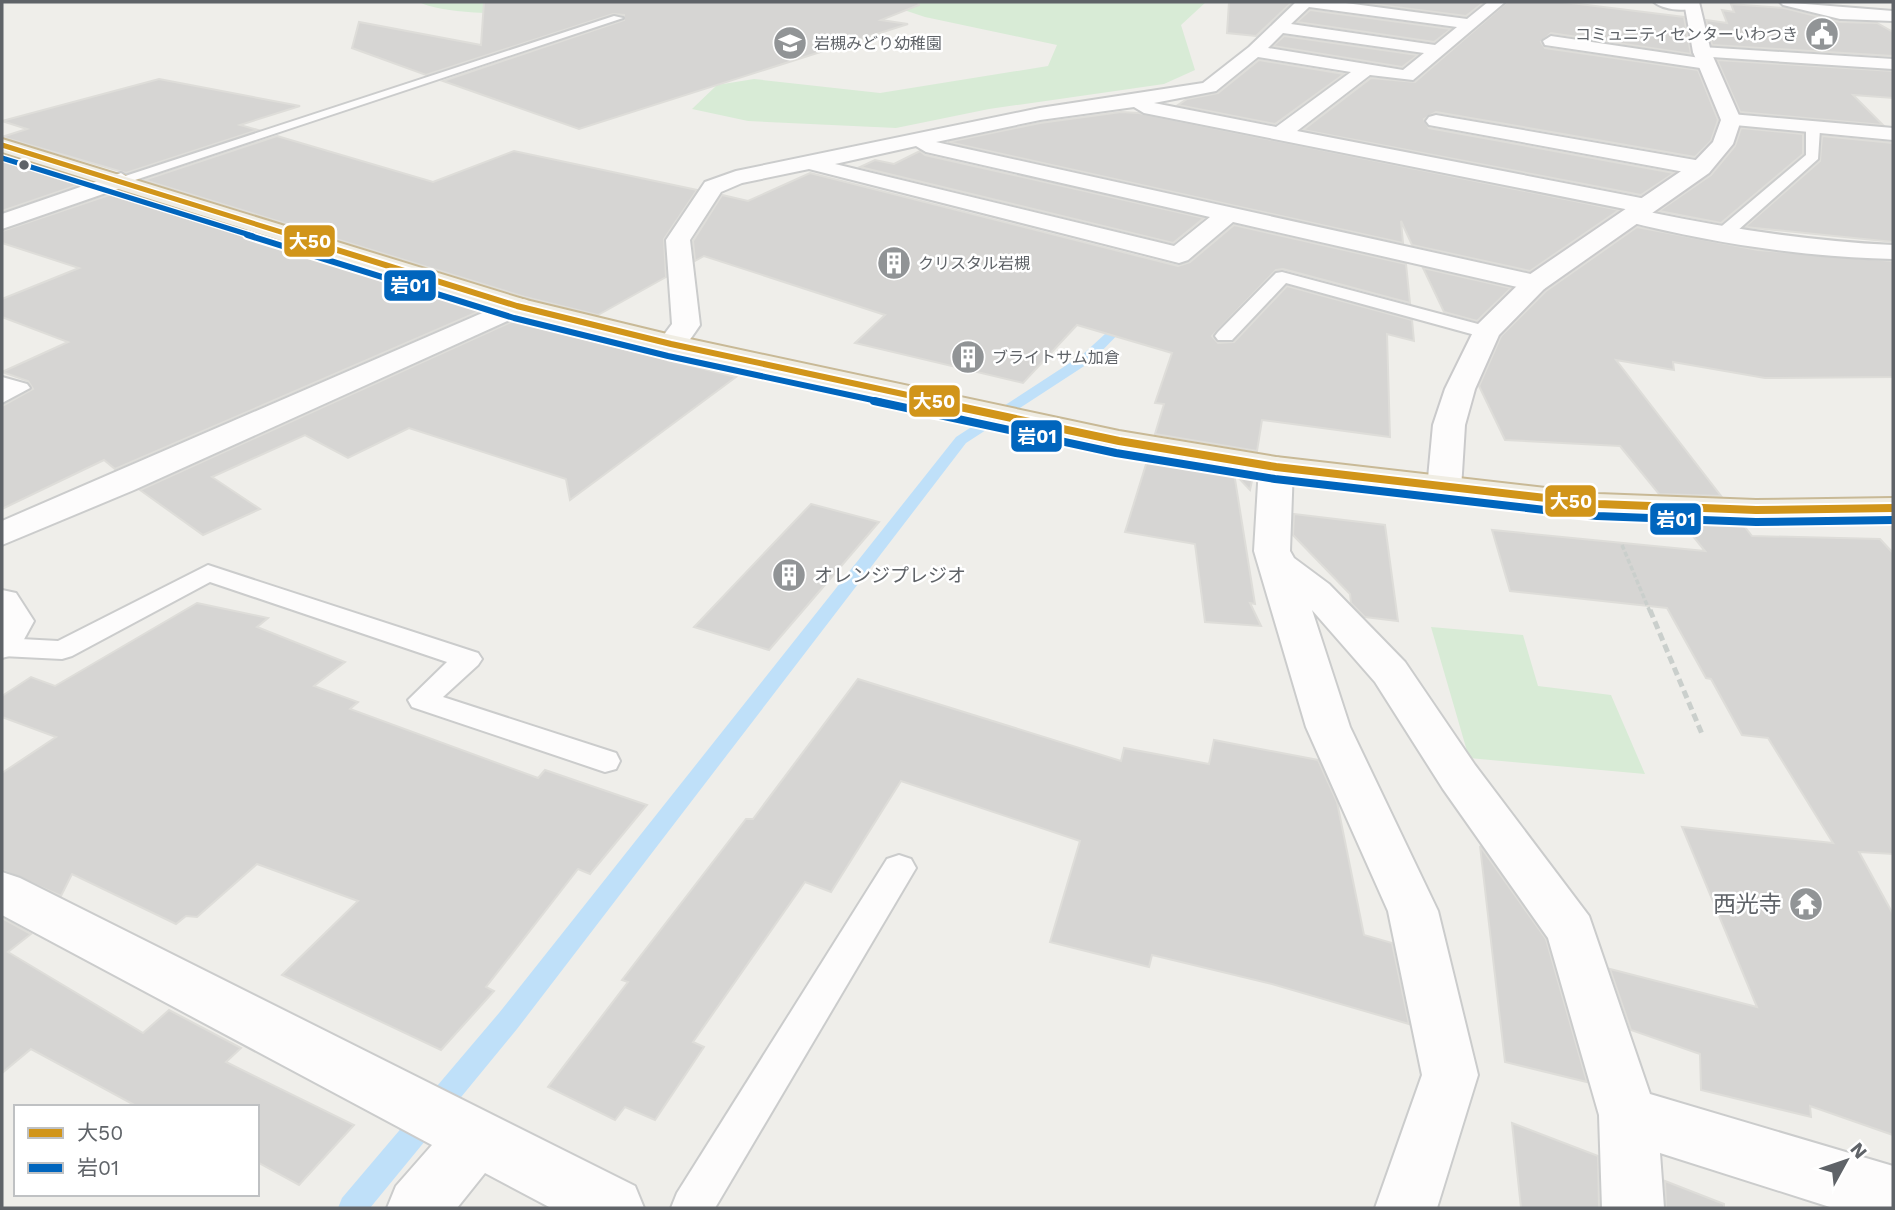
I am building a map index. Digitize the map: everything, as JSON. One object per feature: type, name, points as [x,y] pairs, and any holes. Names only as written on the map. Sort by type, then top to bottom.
[{"type":"highway","points":[[2,145],[121,180],[517,306],[671,344],[1119,441],[1276,467],[1444,489],[1605,504],[1756,510],[1893,508]]},
{"type":"street","points":[[671,344],[686,325],[678,240],[713,187],[736,178],[962,133],[1040,114],[1124,103],[1209,87],[1255,51],[1305,2],[1471,24]]},
{"type":"street","points":[[1379,12],[1394,2]]},
{"type":"street","points":[[1255,51],[1407,76],[1497,2]]},
{"type":"street","points":[[1444,489],[1449,425],[1460,389],[1486,332],[1535,283],[1701,168],[1723,144],[1731,120],[1704,58],[1690,4],[1662,2]]},
{"type":"street","points":[[1788,2],[1840,14],[1893,16]]},
{"type":"street","points":[[1277,27],[1436,50]]},
{"type":"street","points":[[1551,41],[1704,58],[1893,64]]},
{"type":"street","points":[[1280,134],[1366,70]]},
{"type":"street","points":[[1124,103],[1639,211],[1722,235],[1857,251],[1893,252]]},
{"type":"street","points":[[1731,120],[1813,130],[1893,134]]},
{"type":"street","points":[[1436,121],[1701,168]]},
{"type":"street","points":[[962,133],[1028,147]]},
{"type":"street","points":[[911,143],[1535,283]]},
{"type":"street","points":[[808,164],[1179,255],[1228,214]]},
{"type":"street","points":[[2,222],[121,180]]},
{"type":"street","points":[[2,534],[135,478],[517,306]]},
{"type":"street","points":[[1276,467],[1272,551],[1328,727],[1413,911],[1450,1075],[1406,1208]]},
{"type":"street","points":[[1278,564],[1316,592],[1390,671],[1459,777],[1571,931],[1628,1115],[1633,1208]]},
{"type":"street","points":[[2,602],[14,621],[2,646]]},
{"type":"street","points":[[2,892],[613,1208]]},
{"type":"street","points":[[1628,1115],[1893,1197]]},
{"type":"street","points":[[418,1208],[470,1134]]},
{"type":"lane","points":[[121,180],[618,18]]},
{"type":"lane","points":[[1722,235],[1813,156],[1813,130]]},
{"type":"lane","points":[[1225,336],[1282,277],[1486,332]]},
{"type":"lane","points":[[2,383],[20,388],[2,397]]},
{"type":"lane","points":[[2,646],[62,650],[208,573],[468,659],[422,701],[605,761]]},
{"type":"lane","points":[[692,1208],[899,868]]},
{"type":"path","points":[[1605,504],[1702,734]]},
{"type":"green space","points":[[419,2],[569,2],[540,11],[495,13],[450,10]]},
{"type":"green space","points":[[880,2],[1206,2],[1181,25],[1195,70],[1164,84],[989,109],[896,128],[748,121],[692,109],[717,85],[754,79],[880,93],[1048,66],[1057,45],[925,17]]},
{"type":"green space","points":[[1431,627],[1523,635],[1538,686],[1611,695],[1645,774],[1469,758]]},
{"type":"building","points":[[484,2],[918,2],[919,5],[881,20],[908,24],[579,129],[443,81],[624,20],[624,15],[613,14],[426,75],[352,48],[359,22],[481,45]]},
{"type":"building","points":[[1229,2],[1292,2],[1256,36],[1227,33]]},
{"type":"building","points":[[1356,2],[1484,2],[1466,16]]},
{"type":"building","points":[[1507,2],[1563,2],[1684,17],[1691,54],[1551,33],[1541,42],[1545,48],[1698,70],[1718,120],[1711,141],[1695,157],[1436,112],[1424,119],[1429,128],[1674,173],[1641,195],[1303,130],[1371,78],[1415,82]]},
{"type":"building","points":[[1731,4],[1784,8],[1840,22],[1877,23],[1893,32],[1893,56],[1712,45],[1706,20],[1727,23],[1722,10],[1734,12]]},
{"type":"building","points":[[1310,10],[1451,29],[1434,42],[1297,22]]},
{"type":"building","points":[[1284,36],[1418,55],[1402,67],[1273,46]]},
{"type":"building","points":[[1259,60],[1344,74],[1275,124],[1178,105],[1187,99],[1218,93]]},
{"type":"building","points":[[1717,60],[1893,71],[1893,98],[1853,95],[1883,125],[1740,112]]},
{"type":"building","points":[[159,79],[300,106],[240,125],[258,130],[126,173],[2,137],[27,129],[2,121]]},
{"type":"building","points":[[1121,112],[1139,113],[1619,210],[1530,271],[1412,245],[1401,221],[1403,243],[948,142],[1040,123]]},
{"type":"building","points":[[1741,128],[1803,134],[1803,154],[1721,223],[1659,211],[1711,175],[1735,146]]},
{"type":"building","points":[[277,136],[433,182],[514,151],[697,190],[664,239],[666,277],[598,315],[525,297],[144,180]]},
{"type":"building","points":[[1822,136],[1893,143],[1893,242],[1745,227],[1820,161]]},
{"type":"building","points":[[920,151],[925,155],[1204,218],[1173,243],[860,167],[875,160],[894,164]]},
{"type":"building","points":[[2,155],[87,182],[2,211]]},
{"type":"building","points":[[810,173],[1178,266],[1190,262],[1234,225],[1406,264],[1410,303],[1283,269],[1276,270],[1212,336],[1218,343],[1234,342],[1287,286],[1412,320],[1414,341],[1387,334],[1390,437],[1262,420],[1257,451],[1155,434],[1164,404],[1155,403],[1172,353],[1077,325],[1023,383],[855,343],[885,315],[704,256],[695,261],[693,241],[722,195],[748,201]]},
{"type":"building","points":[[118,192],[487,308],[115,469],[104,460],[2,509],[2,406],[33,389],[28,381],[2,372],[68,342],[2,317],[2,299],[79,268],[2,243],[2,231]]},
{"type":"building","points":[[1637,227],[1758,250],[1893,261],[1893,377],[1765,378],[1673,362],[1674,370],[1616,360],[1721,496],[1659,494],[1620,446],[1505,440],[1479,386],[1501,336],[1546,291]]},
{"type":"building","points":[[1423,268],[1511,288],[1477,321],[1444,312]]},
{"type":"building","points":[[520,318],[570,330],[563,334],[736,377],[570,500],[566,479],[409,428],[348,458],[305,435],[212,477],[260,509],[203,535],[140,490]]},
{"type":"building","points":[[1148,458],[1253,476],[1250,490],[1234,473],[1255,604],[1250,603],[1261,626],[1205,622],[1195,544],[1125,532]]},
{"type":"building","name":"オレンジプレジオ","points":[[811,504],[879,522],[769,650],[694,627]]},
{"type":"building","points":[[1294,514],[1385,525],[1398,621],[1365,617],[1351,603],[1350,594],[1293,535]]},
{"type":"building","points":[[1680,520],[1741,522],[1752,536],[1880,539],[1893,553],[1893,854],[1859,852],[1893,914],[1893,1135],[1810,1106],[1811,1117],[1701,1090],[1700,1054],[1631,1030],[1610,969],[1757,1007],[1682,827],[1833,843],[1768,738],[1742,735],[1667,608],[1510,591],[1492,530],[1705,551]]},
{"type":"building","points":[[197,603],[268,618],[257,627],[345,662],[314,686],[358,702],[350,709],[538,778],[545,770],[647,805],[590,874],[578,869],[486,987],[494,991],[441,1050],[282,975],[358,901],[257,864],[197,917],[186,916],[176,924],[72,874],[61,896],[2,870],[2,773],[56,737],[2,717],[2,696],[31,677],[55,686]]},
{"type":"building","points":[[858,679],[1121,761],[1124,748],[1209,764],[1214,740],[1318,760],[1337,802],[1364,935],[1392,943],[1409,1024],[1272,984],[1152,955],[1149,967],[1050,942],[1080,841],[901,781],[831,892],[805,882],[693,1042],[704,1047],[655,1120],[625,1107],[615,1120],[548,1087],[628,982],[622,980],[746,819],[753,819]]},
{"type":"building","points":[[1480,846],[1546,939],[1587,1082],[1505,1062]]},
{"type":"building","points":[[2,918],[31,934],[8,952],[143,1033],[169,1010],[241,1048],[226,1062],[354,1125],[299,1185],[259,1163],[259,1105],[134,1105],[31,1049],[2,1073]]},
{"type":"building","points":[[1512,1123],[1598,1156],[1599,1208],[1521,1208]]},
{"type":"building","points":[[1665,1181],[1724,1204],[1724,1208],[1666,1208]]},
{"type":"waterway","points":[[352,1208],[508,1021],[961,440],[1087,358],[1127,318]]},
{"type":"transit line","name":"大50","points":[[2,145],[517,306],[671,344],[1119,441],[1276,467],[1598,504],[1756,510],[1893,508]]},
{"type":"transit line","name":"岩01","points":[[2,158],[514,318],[668,356],[1116,453],[1275,479],[1597,516],[1756,522],[1893,520]]},
{"type":"place","name":"コミュニティセンターいわつき","points":[[1822,34]]},
{"type":"place","name":"岩槻みどり幼稚園","points":[[790,43]]},
{"type":"place","name":"クリスタル岩槻","points":[[894,263]]},
{"type":"place","name":"ブライトサム加倉","points":[[968,357]]},
{"type":"place","name":"オレンジプレジオ","points":[[789,575]]},
{"type":"place","name":"西光寺","points":[[1806,904]]}]
